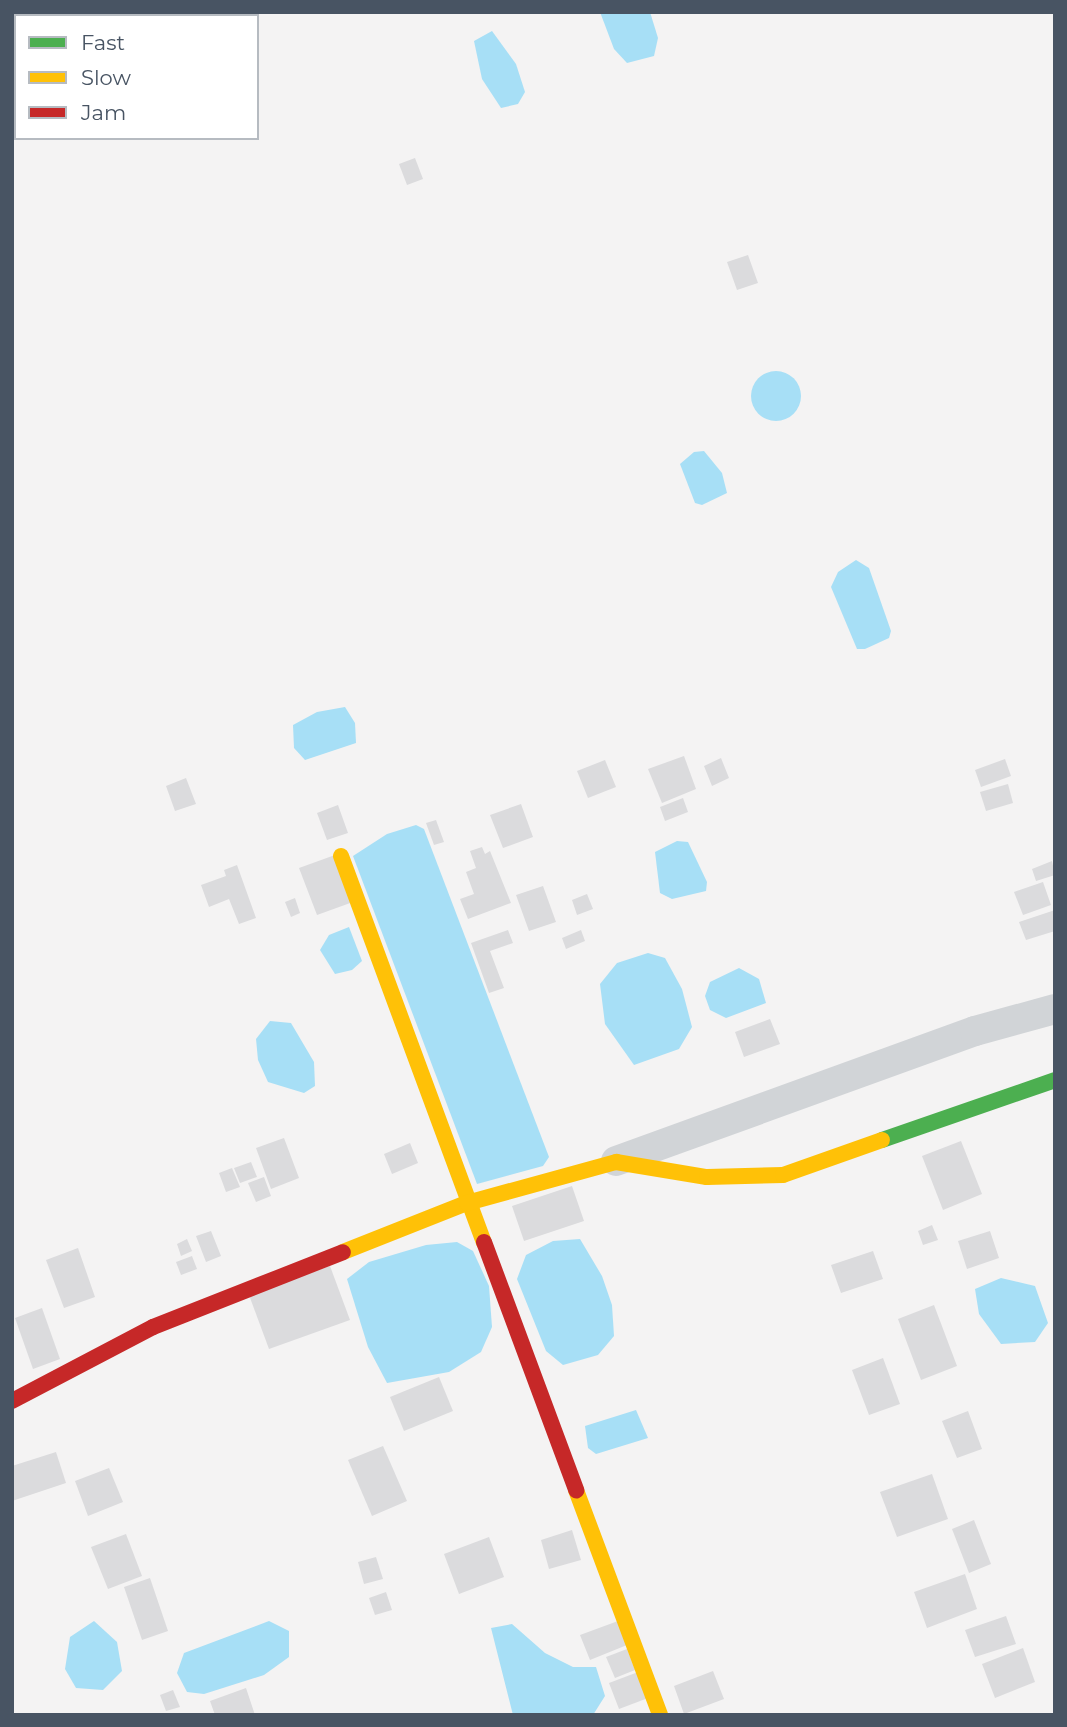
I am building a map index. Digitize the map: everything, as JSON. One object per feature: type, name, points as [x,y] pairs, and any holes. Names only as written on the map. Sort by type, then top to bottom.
[{"type":"street","points":[[341,856],[467,1203],[660,1715]]},
{"type":"street","points":[[12,1401],[153,1327],[467,1203],[615,1161],[975,1031],[1055,1009]]},
{"type":"street","points":[[615,1161],[707,1177],[783,1175],[1055,1080]]},
{"type":"water","points":[[600,12],[650,12],[658,38],[654,56],[627,63],[614,49]]},
{"type":"water","points":[[492,31],[516,64],[525,92],[518,104],[501,108],[482,79],[474,41]]},
{"type":"water","points":[[776,371],[793,379],[801,396],[793,413],[776,421],[759,413],[751,396],[759,379]]},
{"type":"water","points":[[704,451],[722,473],[727,493],[702,505],[695,503],[680,464],[694,452]]},
{"type":"water","points":[[856,560],[869,568],[891,631],[889,638],[865,649],[857,649],[831,587],[838,572]]},
{"type":"water","points":[[345,707],[355,723],[356,743],[305,760],[294,748],[293,725],[317,712]]},
{"type":"water","points":[[416,825],[424,829],[549,1157],[543,1166],[477,1184],[353,856],[387,834]]},
{"type":"water","points":[[677,841],[688,842],[707,882],[706,891],[672,899],[660,893],[655,852]]},
{"type":"water","points":[[349,927],[362,961],[352,970],[335,974],[320,950],[329,935]]},
{"type":"water","points":[[648,953],[665,958],[682,989],[692,1027],[679,1049],[634,1065],[605,1024],[600,984],[617,963]]},
{"type":"water","points":[[739,968],[759,979],[766,1003],[726,1018],[710,1010],[705,996],[710,982]]},
{"type":"water","points":[[270,1021],[291,1023],[314,1062],[315,1086],[304,1093],[268,1082],[258,1060],[256,1039]]},
{"type":"water","points":[[580,1239],[602,1276],[612,1305],[614,1336],[598,1355],[563,1365],[546,1351],[517,1279],[526,1255],[553,1241]]},
{"type":"water","points":[[457,1242],[473,1251],[489,1286],[492,1327],[481,1352],[449,1372],[387,1383],[368,1347],[347,1279],[369,1262],[426,1245]]},
{"type":"water","points":[[1001,1278],[1035,1286],[1048,1323],[1035,1342],[1001,1344],[979,1314],[975,1289]]},
{"type":"water","points":[[636,1410],[648,1438],[596,1454],[588,1448],[585,1426]]},
{"type":"water","points":[[94,1621],[117,1642],[122,1671],[103,1690],[76,1688],[65,1669],[70,1637]]},
{"type":"water","points":[[269,1621],[289,1631],[289,1657],[264,1675],[204,1694],[187,1692],[177,1673],[184,1653]]},
{"type":"water","points":[[512,1624],[545,1653],[573,1667],[596,1667],[605,1696],[593,1715],[513,1715],[491,1628]]},
{"type":"building","points":[[415,158],[423,179],[407,185],[399,164]]},
{"type":"building","points":[[748,255],[758,283],[737,290],[727,262]]},
{"type":"building","points":[[684,756],[696,789],[662,803],[648,769]]},
{"type":"building","points":[[721,758],[729,778],[712,786],[704,766]]},
{"type":"building","points":[[1005,759],[1011,776],[981,787],[975,770]]},
{"type":"building","points":[[605,760],[616,787],[588,798],[577,771]]},
{"type":"building","points":[[186,778],[196,804],[175,811],[166,786]]},
{"type":"building","points":[[1008,784],[1013,803],[986,811],[980,792]]},
{"type":"building","points":[[683,798],[688,812],[665,821],[660,807]]},
{"type":"building","points":[[521,804],[533,837],[503,848],[490,815]]},
{"type":"building","points":[[338,805],[348,833],[327,840],[317,813]]},
{"type":"building","points":[[436,820],[444,842],[434,845],[426,823]]},
{"type":"building","points":[[482,847],[485,854],[490,851],[511,903],[468,919],[460,899],[474,894],[466,872],[476,868],[470,851]]},
{"type":"building","points":[[335,855],[353,902],[317,915],[299,868]]},
{"type":"building","points":[[1052,861],[1055,875],[1036,881],[1032,869]]},
{"type":"building","points":[[237,865],[256,918],[239,924],[229,899],[209,907],[201,885],[226,876],[224,870]]},
{"type":"building","points":[[1043,882],[1051,905],[1023,915],[1014,892]]},
{"type":"building","points":[[543,886],[556,922],[529,931],[516,895]]},
{"type":"building","points":[[587,894],[593,909],[577,915],[572,900]]},
{"type":"building","points":[[295,898],[300,913],[291,917],[285,902]]},
{"type":"building","points":[[1055,910],[1055,931],[1026,940],[1019,922]]},
{"type":"building","points":[[508,930],[513,943],[490,951],[504,988],[489,993],[471,943]]},
{"type":"building","points":[[581,930],[585,941],[566,949],[562,938]]},
{"type":"building","points":[[770,1019],[780,1044],[744,1057],[735,1032]]},
{"type":"building","points":[[284,1138],[299,1178],[271,1189],[256,1148]]},
{"type":"building","points":[[961,1141],[982,1194],[943,1210],[922,1156]]},
{"type":"building","points":[[410,1143],[418,1163],[392,1174],[384,1154]]},
{"type":"building","points":[[251,1162],[257,1177],[240,1183],[234,1168]]},
{"type":"building","points":[[232,1168],[240,1187],[226,1192],[219,1173]]},
{"type":"building","points":[[264,1177],[271,1196],[256,1202],[248,1183]]},
{"type":"building","points":[[572,1186],[584,1221],[524,1241],[512,1206]]},
{"type":"building","points":[[932,1225],[938,1240],[923,1245],[918,1231]]},
{"type":"building","points":[[211,1231],[221,1256],[206,1262],[196,1236]]},
{"type":"building","points":[[990,1231],[999,1258],[967,1269],[958,1241]]},
{"type":"building","points":[[187,1239],[192,1251],[181,1256],[177,1244]]},
{"type":"building","points":[[78,1248],[95,1297],[64,1308],[46,1260]]},
{"type":"building","points":[[873,1251],[883,1279],[841,1293],[831,1265]]},
{"type":"building","points":[[192,1256],[197,1269],[181,1275],[176,1262]]},
{"type":"building","points":[[330,1266],[350,1320],[269,1349],[249,1295]]},
{"type":"building","points":[[934,1305],[957,1366],[921,1380],[898,1319]]},
{"type":"building","points":[[42,1308],[60,1359],[33,1369],[15,1318]]},
{"type":"building","points":[[883,1358],[900,1404],[869,1415],[852,1370]]},
{"type":"building","points":[[439,1377],[453,1411],[404,1431],[390,1397]]},
{"type":"building","points":[[968,1411],[982,1449],[957,1458],[942,1421]]},
{"type":"building","points":[[383,1446],[407,1501],[372,1516],[348,1460]]},
{"type":"building","points":[[56,1452],[66,1483],[12,1501],[12,1466]]},
{"type":"building","points":[[109,1468],[123,1502],[88,1516],[75,1481]]},
{"type":"building","points":[[932,1474],[948,1519],[897,1537],[880,1492]]},
{"type":"building","points":[[974,1520],[991,1564],[969,1573],[952,1529]]},
{"type":"building","points":[[572,1530],[581,1560],[549,1569],[541,1540]]},
{"type":"building","points":[[126,1534],[142,1576],[108,1589],[91,1547]]},
{"type":"building","points":[[489,1537],[504,1577],[459,1594],[444,1554]]},
{"type":"building","points":[[376,1557],[383,1579],[364,1584],[358,1562]]},
{"type":"building","points":[[965,1574],[977,1609],[927,1628],[914,1592]]},
{"type":"building","points":[[150,1578],[168,1631],[142,1640],[124,1587]]},
{"type":"building","points":[[386,1592],[392,1610],[375,1615],[369,1598]]},
{"type":"building","points":[[1006,1616],[1016,1644],[975,1657],[965,1630]]},
{"type":"building","points":[[618,1621],[627,1645],[590,1660],[580,1635]]},
{"type":"building","points":[[1023,1648],[1035,1682],[995,1698],[982,1664]]},
{"type":"building","points":[[627,1649],[635,1670],[615,1678],[606,1657]]},
{"type":"building","points":[[646,1669],[656,1695],[619,1709],[609,1683]]},
{"type":"building","points":[[713,1671],[724,1699],[684,1714],[674,1686]]},
{"type":"building","points":[[246,1688],[255,1715],[215,1715],[210,1701]]},
{"type":"building","points":[[173,1690],[180,1707],[166,1711],[160,1695]]},
{"type":"traffic: fast","points":[[882,1140],[1055,1080]]},
{"type":"traffic: slow","points":[[341,856],[484,1242]]},
{"type":"traffic: slow","points":[[343,1252],[467,1203],[616,1162],[707,1177],[783,1175],[882,1140]]},
{"type":"traffic: slow","points":[[576,1490],[660,1715]]},
{"type":"traffic: jam","points":[[484,1242],[576,1490]]},
{"type":"traffic: jam","points":[[12,1401],[153,1327],[343,1252]]}]
